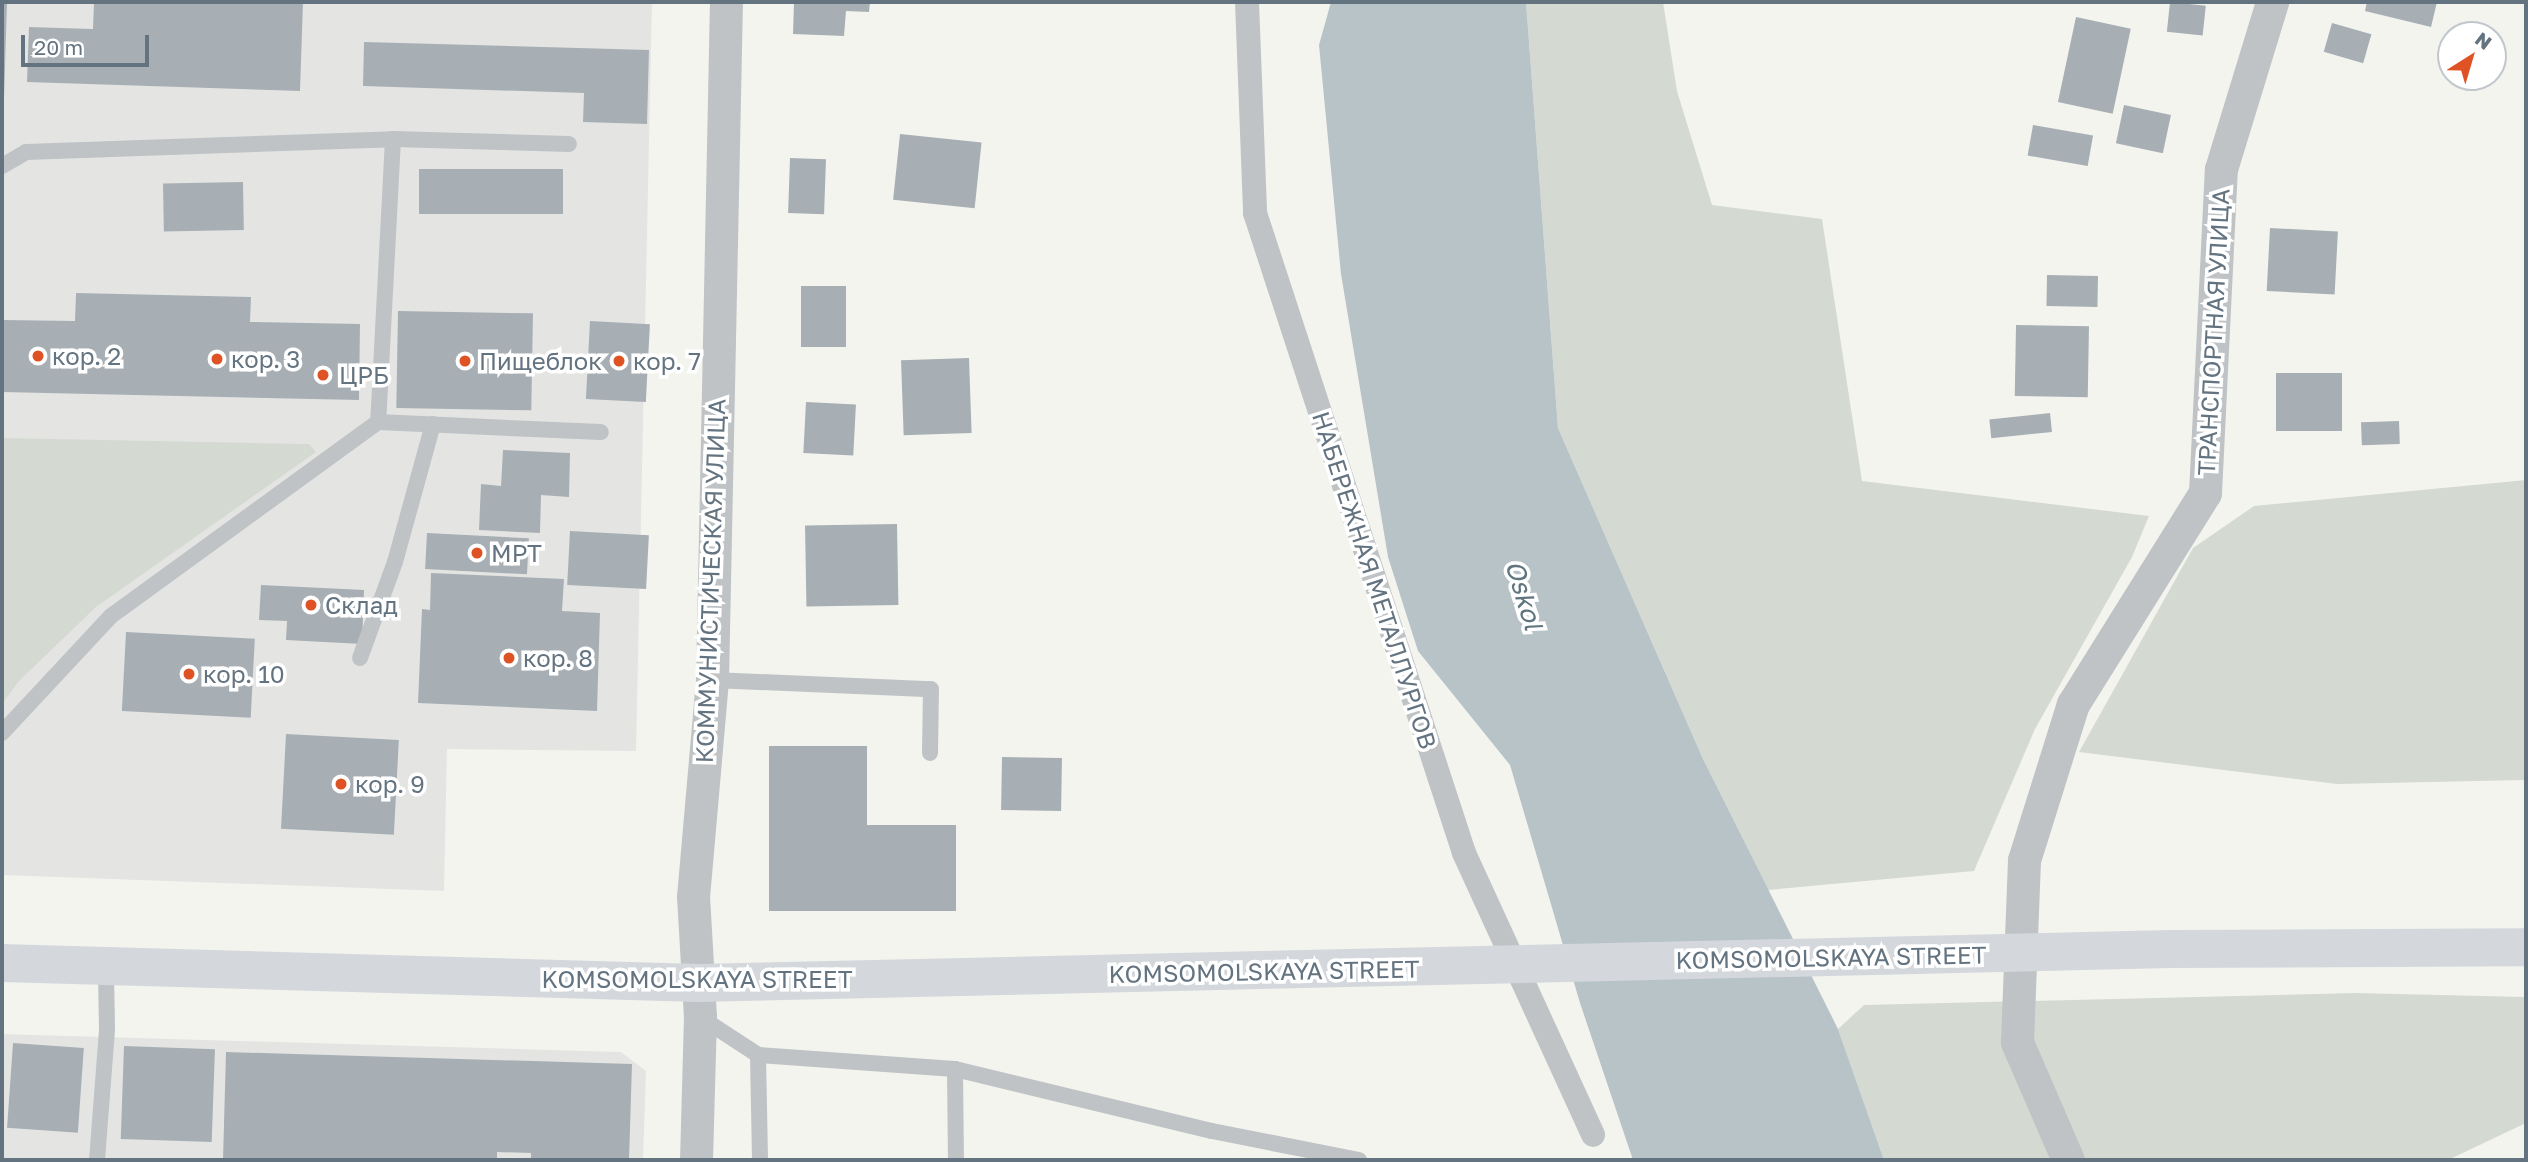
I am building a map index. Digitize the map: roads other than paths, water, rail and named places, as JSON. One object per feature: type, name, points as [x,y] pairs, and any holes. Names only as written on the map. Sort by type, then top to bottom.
[{"type":"main road","name":"KOMSOMOLSKAYA STREET","points":[[2,963],[700,1000],[1280,971],[2171,949],[2526,947]]},
{"type":"street","name":"КОММУНИСТИЧЕСКАЯ УЛИЦА","points":[[696,1160],[700,1000],[693,897],[712,680],[726,2]]},
{"type":"street","name":"НАБЕРЕЖНАЯ МЕТАЛЛУРГОВ","points":[[1247,2],[1255,213],[1464,853],[1593,1135]]},
{"type":"street","name":"ТРАНСПОРТНАЯ УЛИЦА","points":[[2068,1160],[2017,1042],[2024,860],[2073,704],[2205,493],[2221,169],[2272,2]]},
{"type":"lane","points":[[378,422],[393,139]]},
{"type":"lane","points":[[2,166],[26,152],[393,139],[569,144]]},
{"type":"lane","points":[[2,733],[111,616],[378,422],[601,432]]},
{"type":"lane","points":[[360,658],[395,562],[433,424]]},
{"type":"lane","points":[[712,680],[931,689],[930,753]]},
{"type":"lane","points":[[97,1160],[107,1030],[106,969]]},
{"type":"lane","points":[[700,1000],[758,1055],[955,1069],[1212,1131],[1359,1160]]},
{"type":"lane","points":[[758,1055],[760,1160]]},
{"type":"lane","points":[[955,1069],[956,1160]]},
{"type":"water","name":"Oskol","points":[[1331,2],[1526,2],[1558,428],[1703,759],[1838,1029],[1884,1160],[1633,1160],[1580,1003],[1510,765],[1418,651],[1388,557],[1341,274],[1319,45]]},
{"type":"place","name":"кор. 2","points":[[38,356]]},
{"type":"place","name":"кор. 3","points":[[217,359]]},
{"type":"place","name":"Пищеблок","points":[[465,361]]},
{"type":"place","name":"кор. 7","points":[[619,361]]},
{"type":"place","name":"ЦРБ","points":[[323,375]]},
{"type":"place","name":"МРТ","points":[[477,553]]},
{"type":"place","name":"Склад","points":[[311,605]]},
{"type":"place","name":"кор. 8","points":[[509,658]]},
{"type":"place","name":"кор. 10","points":[[189,674]]},
{"type":"place","name":"кор. 9","points":[[341,784]]}]
